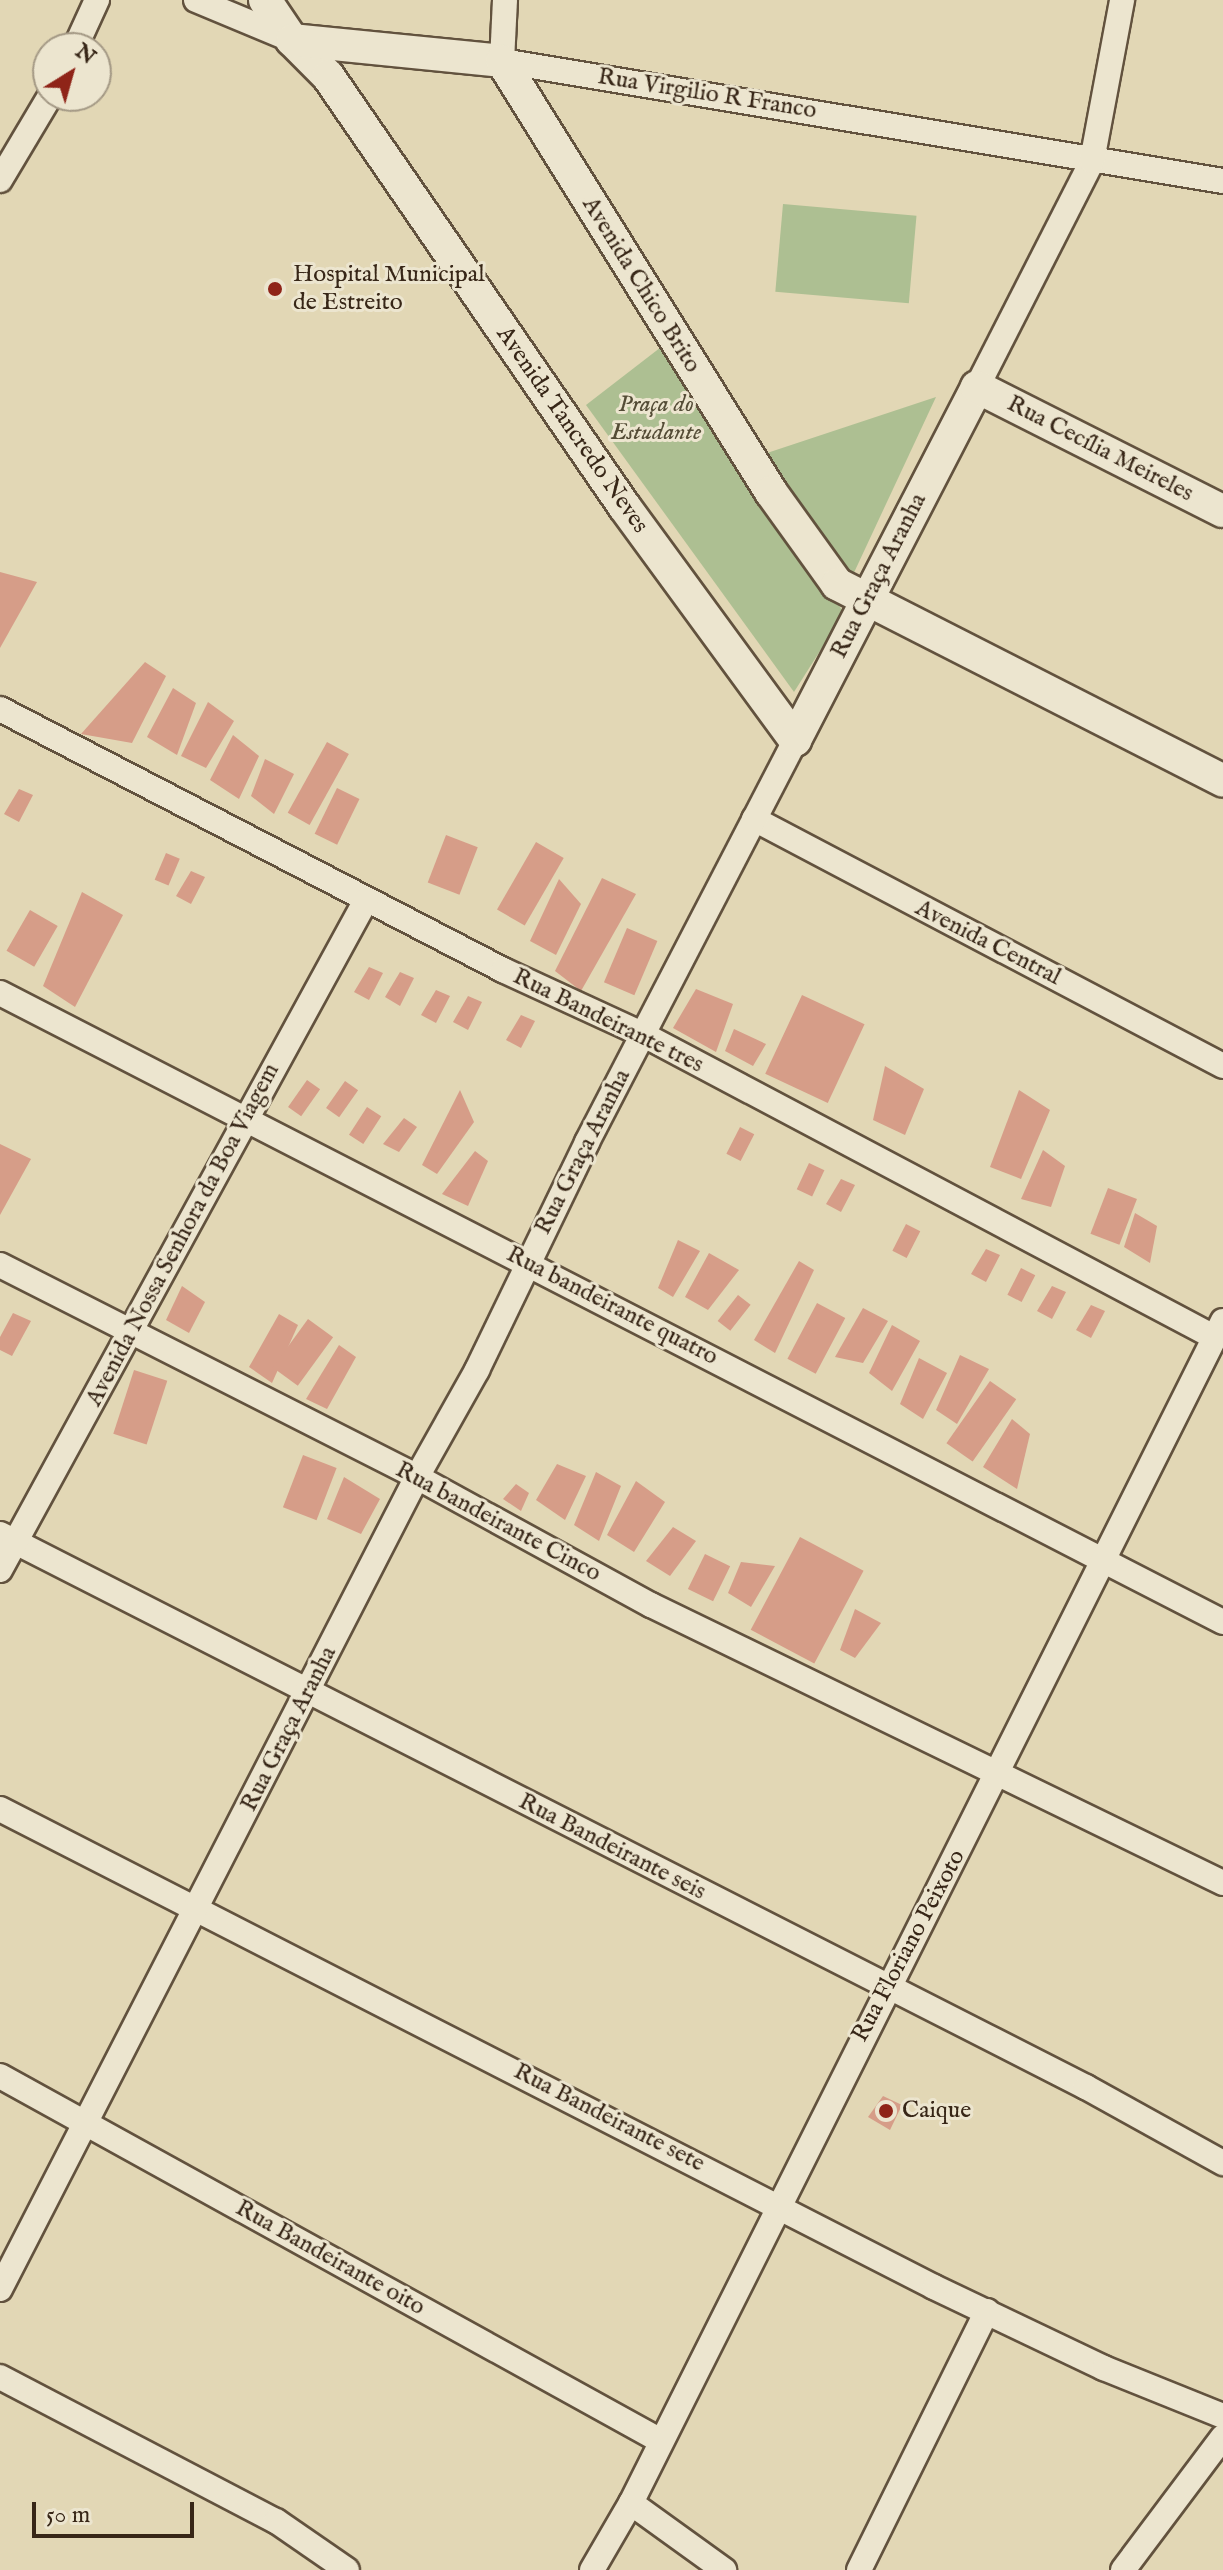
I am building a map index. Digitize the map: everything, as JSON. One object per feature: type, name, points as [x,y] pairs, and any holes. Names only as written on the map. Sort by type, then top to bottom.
[{"type":"main road","name":"Avenida Tancredo Neves","points":[[265,0],[305,41]]},
{"type":"main road","name":"Avenida Tancredo Neves","points":[[287,0],[305,41],[328,76],[624,506],[795,740]]},
{"type":"main road","name":"Rua Virgilio R Franco","points":[[305,41],[502,61]]},
{"type":"main road","name":"Avenida Chico Brito","points":[[502,61],[771,492],[837,584],[1223,781]]},
{"type":"main road","name":"Rua Graça Aranha","points":[[795,740],[977,387]]},
{"type":"main road","name":"Rua Cecília Meireles","points":[[977,387],[1223,511]]},
{"type":"street","points":[[82,32],[97,0]]},
{"type":"street","name":"Rua Virgilio R Franco","points":[[196,0],[305,41]]},
{"type":"street","points":[[502,61],[505,0]]},
{"type":"street","name":"Rua Graça Aranha","points":[[977,387],[1092,161],[1122,0]]},
{"type":"street","name":"Rua Virgilio R Franco","points":[[502,61],[1223,181]]},
{"type":"street","points":[[1,177],[40,112]]},
{"type":"street","name":"Rua Bandeirante tres","points":[[0,709],[366,900],[644,1035],[1219,1329]]},
{"type":"street","name":"Rua Graça Aranha","points":[[0,2289],[417,1477],[477,1370],[527,1263],[795,740]]},
{"type":"street","name":"Avenida Central","points":[[754,819],[1223,1066]]},
{"type":"street","name":"Avenida Nossa Senhora da Boa Viagem","points":[[0,1570],[8,1538],[132,1332],[244,1118],[366,900]]},
{"type":"street","name":"Rua bandeirante quatro","points":[[0,993],[1103,1563],[1223,1622]]},
{"type":"street","name":"Rua bandeirante Cinco","points":[[0,1265],[417,1477],[651,1605],[997,1777],[1223,1883]]},
{"type":"street","name":"Rua Floriano Peixoto","points":[[592,2570],[631,2503],[659,2440],[997,1777],[1219,1329]]},
{"type":"street","name":"Rua Bandeirante seis","points":[[8,1538],[309,1689],[678,1883],[889,1986],[1223,2163]]},
{"type":"street","name":"Rua Bandeirante sete","points":[[0,1809],[987,2311],[1104,2368],[1223,2416]]},
{"type":"street","name":"Rua Bandeirante oito","points":[[0,2076],[659,2440]]},
{"type":"street","points":[[859,2570],[987,2311]]},
{"type":"street","points":[[0,2377],[276,2521],[347,2570]]},
{"type":"street","points":[[1123,2570],[1223,2437]]},
{"type":"street","points":[[631,2503],[724,2570]]},
{"type":"green space","points":[[783,204],[916,216],[909,303],[775,292]]},
{"type":"green space","name":"Praça do Estudante","points":[[665,344],[844,613],[794,692],[586,405]]},
{"type":"green space","points":[[936,397],[851,579],[764,454]]},
{"type":"building","points":[[0,572],[37,582],[0,648]]},
{"type":"building","points":[[145,662],[166,676],[132,743],[81,734]]},
{"type":"building","points":[[173,688],[196,703],[177,755],[147,737]]},
{"type":"building","points":[[208,702],[234,721],[206,768],[181,756]]},
{"type":"building","points":[[233,735],[259,756],[239,799],[210,780]]},
{"type":"building","points":[[327,742],[349,754],[310,825],[288,813]]},
{"type":"building","points":[[265,759],[294,774],[274,814],[251,796]]},
{"type":"building","points":[[337,788],[359,799],[337,845],[315,834]]},
{"type":"building","points":[[19,789],[33,795],[19,822],[4,814]]},
{"type":"building","points":[[446,835],[478,847],[459,895],[428,883]]},
{"type":"building","points":[[536,842],[564,858],[525,926],[497,910]]},
{"type":"building","points":[[166,853],[180,859],[168,886],[155,880]]},
{"type":"building","points":[[191,871],[205,877],[191,904],[176,896]]},
{"type":"building","points":[[602,878],[636,894],[581,991],[555,971]]},
{"type":"building","points":[[559,879],[581,904],[556,955],[530,941]]},
{"type":"building","points":[[82,892],[123,915],[75,1007],[43,986]]},
{"type":"building","points":[[30,910],[58,926],[34,967],[6,951]]},
{"type":"building","points":[[627,928],[657,941],[634,995],[604,982]]},
{"type":"building","points":[[369,967],[383,973],[369,1000],[354,992]]},
{"type":"building","points":[[400,972],[414,978],[400,1006],[385,997]]},
{"type":"building","points":[[696,989],[733,1004],[716,1052],[673,1028]]},
{"type":"building","points":[[436,990],[450,996],[436,1023],[421,1015]]},
{"type":"building","points":[[802,995],[865,1024],[828,1103],[765,1074]]},
{"type":"building","points":[[468,996],[482,1002],[468,1030],[453,1022]]},
{"type":"building","points":[[521,1015],[535,1021],[521,1048],[506,1040]]},
{"type":"building","points":[[734,1029],[766,1044],[753,1066],[725,1051]]},
{"type":"building","points":[[885,1066],[924,1089],[905,1135],[873,1120]]},
{"type":"building","points":[[307,1080],[320,1089],[301,1116],[288,1107]]},
{"type":"building","points":[[345,1081],[358,1090],[339,1117],[326,1108]]},
{"type":"building","points":[[460,1090],[474,1122],[437,1174],[422,1165]]},
{"type":"building","points":[[1019,1090],[1050,1110],[1021,1179],[990,1167]]},
{"type":"building","points":[[367,1107],[381,1116],[363,1144],[349,1135]]},
{"type":"building","points":[[404,1118],[417,1127],[399,1152],[383,1144]]},
{"type":"building","points":[[740,1127],[754,1134],[741,1161],[726,1154]]},
{"type":"building","points":[[0,1144],[31,1159],[0,1215]]},
{"type":"building","points":[[1043,1150],[1065,1166],[1051,1207],[1021,1199]]},
{"type":"building","points":[[475,1151],[488,1161],[468,1206],[442,1194]]},
{"type":"building","points":[[809,1163],[824,1170],[812,1196],[797,1189]]},
{"type":"building","points":[[841,1179],[855,1185],[841,1212],[826,1204]]},
{"type":"building","points":[[1108,1188],[1137,1199],[1119,1245],[1090,1234]]},
{"type":"building","points":[[1135,1213],[1157,1226],[1150,1263],[1124,1247]]},
{"type":"building","points":[[906,1224],[920,1231],[907,1258],[892,1251]]},
{"type":"building","points":[[678,1240],[700,1251],[673,1297],[658,1288]]},
{"type":"building","points":[[986,1249],[1000,1255],[986,1282],[971,1274]]},
{"type":"building","points":[[709,1253],[739,1270],[708,1310],[685,1297]]},
{"type":"building","points":[[799,1261],[814,1270],[775,1353],[754,1340]]},
{"type":"building","points":[[1021,1268],[1035,1275],[1022,1302],[1007,1295]]},
{"type":"building","points":[[182,1286],[205,1302],[189,1333],[166,1320]]},
{"type":"building","points":[[1052,1286],[1066,1292],[1052,1319],[1037,1311]]},
{"type":"building","points":[[738,1295],[751,1305],[730,1331],[718,1321]]},
{"type":"building","points":[[817,1303],[845,1318],[816,1374],[787,1359]]},
{"type":"building","points":[[1091,1305],[1105,1311],[1091,1338],[1076,1330]]},
{"type":"building","points":[[863,1308],[888,1321],[863,1363],[835,1357]]},
{"type":"building","points":[[13,1313],[31,1321],[12,1356],[0,1350],[0,1337]]},
{"type":"building","points":[[279,1314],[298,1325],[272,1383],[249,1367]]},
{"type":"building","points":[[308,1319],[333,1337],[298,1386],[273,1368]]},
{"type":"building","points":[[892,1325],[920,1341],[892,1391],[869,1373]]},
{"type":"building","points":[[339,1345],[356,1357],[327,1409],[306,1399]]},
{"type":"building","points":[[960,1355],[989,1369],[957,1424],[936,1410]]},
{"type":"building","points":[[919,1358],[947,1373],[923,1419],[900,1404]]},
{"type":"building","points":[[134,1370],[167,1381],[147,1445],[113,1434]]},
{"type":"building","points":[[990,1381],[1016,1399],[973,1462],[946,1443]]},
{"type":"building","points":[[1012,1419],[1030,1434],[1017,1489],[983,1467]]},
{"type":"building","points":[[303,1455],[337,1468],[317,1520],[283,1507]]},
{"type":"building","points":[[557,1464],[586,1476],[565,1520],[536,1500]]},
{"type":"building","points":[[596,1472],[621,1486],[599,1541],[574,1525]]},
{"type":"building","points":[[344,1477],[380,1499],[361,1534],[327,1519]]},
{"type":"building","points":[[636,1481],[665,1502],[634,1552],[607,1535]]},
{"type":"building","points":[[516,1484],[529,1493],[521,1511],[503,1499]]},
{"type":"building","points":[[673,1527],[696,1541],[670,1576],[646,1561]]},
{"type":"building","points":[[800,1537],[864,1571],[814,1664],[751,1630]]},
{"type":"building","points":[[705,1554],[730,1566],[713,1601],[688,1589]]},
{"type":"building","points":[[741,1562],[775,1566],[751,1607],[728,1593]]},
{"type":"building","points":[[855,1609],[881,1623],[855,1658],[840,1650]]},
{"type":"building","name":"Caique","points":[[883,2096],[902,2105],[890,2130],[868,2117]]},
{"type":"place","name":"Hospital Municipal de Estreito","points":[[275,289]]},
{"type":"place","name":"Caique","points":[[886,2111]]}]
